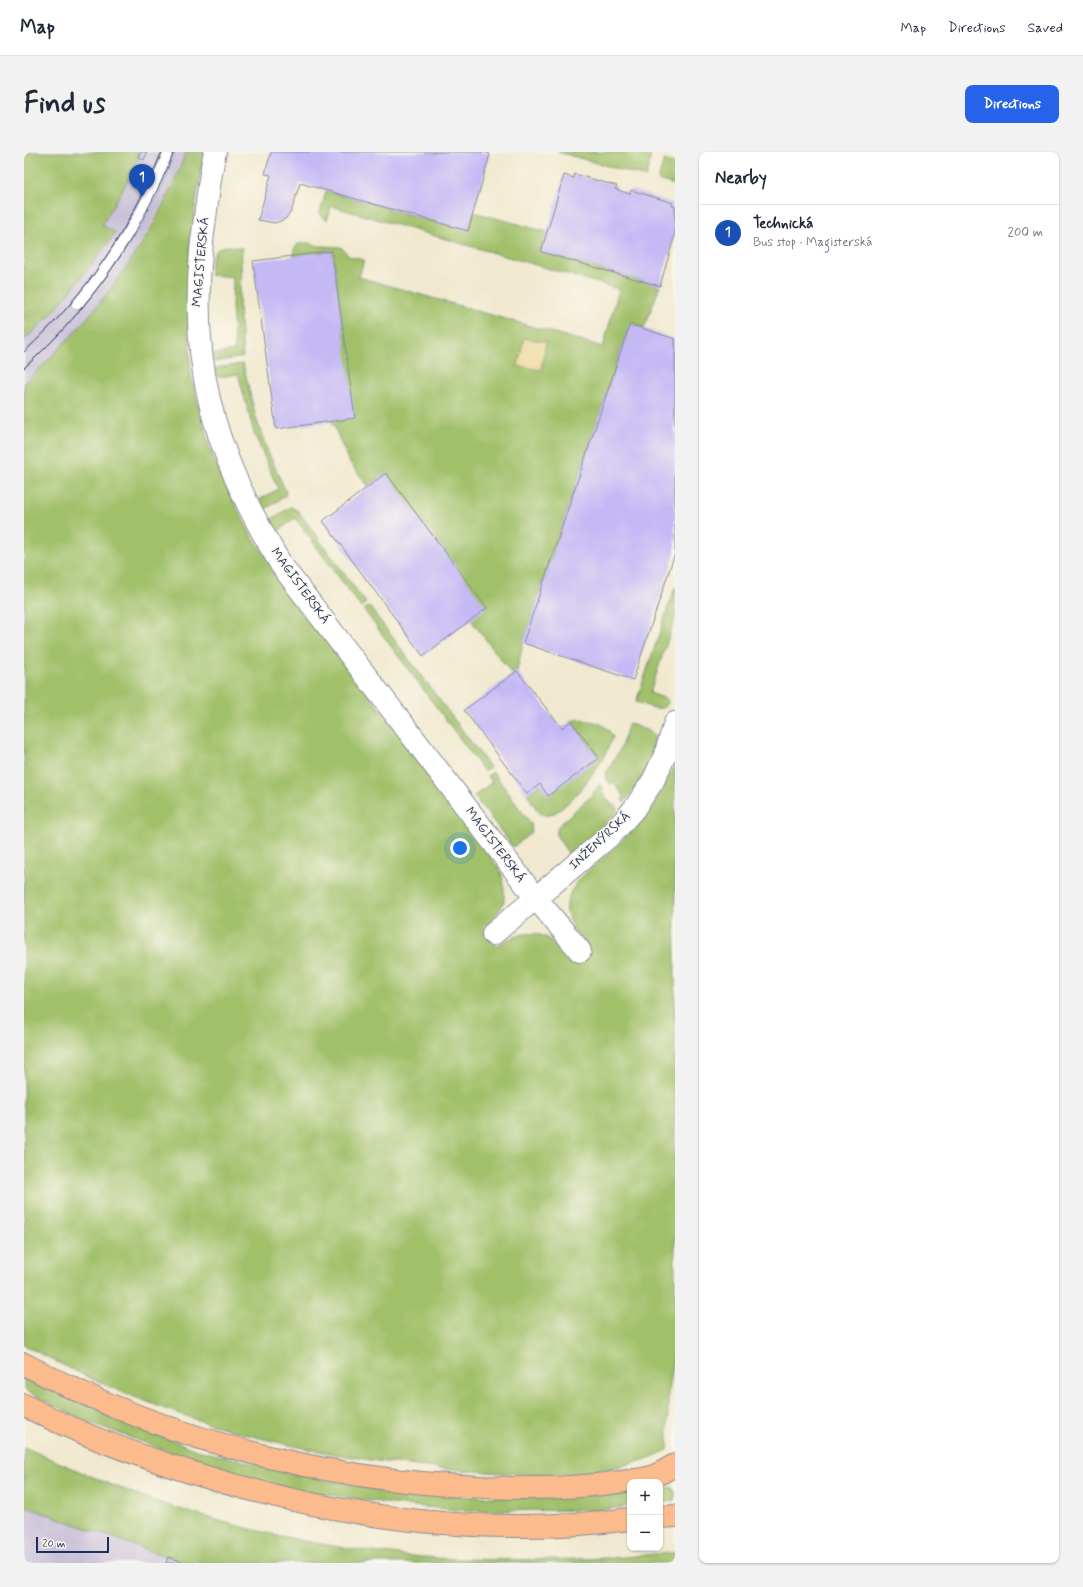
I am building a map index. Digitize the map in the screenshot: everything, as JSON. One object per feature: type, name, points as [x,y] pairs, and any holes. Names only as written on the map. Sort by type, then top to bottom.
[{"type":"main road","points":[[24,1364],[58,1382],[120,1409],[182,1432],[240,1450],[306,1466],[375,1478],[444,1485],[551,1488],[599,1486],[653,1477],[675,1465]]},
{"type":"main road","points":[[24,1405],[117,1447],[230,1484],[296,1501],[420,1521],[490,1526],[557,1525],[627,1519]]},
{"type":"main road","points":[[663,1516],[675,1516]]},
{"type":"street","name":"MAGISTERSKÁ","points":[[215,152],[197,279],[198,332],[202,368],[209,404],[218,436],[232,471],[257,524],[282,566],[535,898],[580,951]]},
{"type":"street","name":"INŽENÝRSKÁ","points":[[493,934],[613,833],[634,809],[653,781],[665,755],[674,727]]},
{"type":"lane","points":[[78,304],[112,260],[134,225],[150,197],[169,152]]},
{"type":"shaded area","points":[[140,152],[186,152],[166,198],[125,271],[100,305],[75,333],[24,383],[24,339],[58,307],[116,234],[102,225],[131,175]]},
{"type":"shaded area","points":[[24,1506],[168,1557],[188,1563],[24,1563]]},
{"type":"green space","points":[[24,152],[140,152],[131,175],[102,225],[116,233],[58,307],[24,339]]},
{"type":"green space","points":[[186,152],[204,152],[190,241],[188,308],[191,375],[208,442],[221,477],[251,535],[501,871],[504,890],[503,902],[501,908],[484,928],[496,946],[508,939],[521,935],[541,935],[551,941],[567,960],[586,946],[571,924],[567,912],[568,899],[571,892],[584,875],[634,828],[652,807],[675,767],[675,1345],[668,1391],[668,1450],[645,1459],[597,1471],[523,1474],[431,1467],[346,1456],[262,1439],[180,1414],[96,1381],[24,1345],[24,383],[75,332],[119,277],[139,248],[157,217]]},
{"type":"green space","points":[[558,152],[636,152],[651,156],[646,177]]},
{"type":"green space","points":[[664,160],[675,163],[675,185],[658,180]]},
{"type":"green space","points":[[326,191],[468,231],[474,212],[547,232],[542,252],[660,286],[644,328],[630,324],[523,643],[517,671],[512,674],[471,620],[386,473],[368,486],[348,460],[332,421],[343,334],[332,251],[294,256],[294,249],[298,244],[308,243],[319,246],[341,247],[349,256],[364,260],[359,277],[603,347],[619,289],[331,206],[327,220],[322,217],[320,213]]},
{"type":"green space","points":[[228,246],[242,248],[239,308],[243,357],[214,362],[213,354],[235,351],[232,306],[233,277],[210,275],[213,256],[219,249]]},
{"type":"green space","points":[[243,364],[256,418],[266,447],[286,492],[285,496],[264,510],[259,500],[278,489],[254,433],[238,374],[220,377],[217,376],[215,368]]},
{"type":"green space","points":[[291,507],[298,511],[366,603],[361,607],[295,518],[277,532],[270,520]]},
{"type":"green space","points":[[675,587],[675,618],[650,693],[667,699],[668,703],[661,708],[653,708],[636,702]]},
{"type":"green space","points":[[369,606],[490,767],[484,771],[364,610]]},
{"type":"green space","points":[[579,719],[595,722],[607,728],[613,737],[601,762],[575,795],[558,811],[550,815],[541,814],[527,794],[540,784],[548,795],[599,758],[571,721]]},
{"type":"green space","points":[[629,723],[653,733],[655,741],[651,760],[646,770],[624,803],[622,799],[624,797],[614,782],[610,784],[605,776],[621,747]]},
{"type":"green space","points":[[493,772],[531,824],[532,832],[513,847],[474,796],[492,782],[488,776]]},
{"type":"green space","points":[[600,784],[604,789],[601,791],[613,806],[615,804],[619,809],[601,828],[570,856],[556,835],[558,826],[590,797]]},
{"type":"green space","points":[[24,1378],[116,1418],[197,1450],[324,1480],[413,1495],[536,1498],[627,1493],[627,1506],[599,1510],[468,1511],[393,1504],[296,1490],[230,1473],[180,1456],[86,1421],[24,1390]]},
{"type":"green space","points":[[24,1447],[78,1471],[151,1500],[205,1517],[276,1535],[312,1542],[384,1553],[457,1559],[592,1559],[675,1553],[675,1563],[188,1563],[24,1506]]},
{"type":"green space","points":[[672,1487],[675,1492],[675,1501],[663,1502],[663,1488]]},
{"type":"sand","points":[[524,338],[546,342],[541,370],[518,366]]},
{"type":"building","points":[[140,152],[147,152],[144,160],[138,157]]},
{"type":"building","points":[[271,152],[484,152],[490,154],[468,231],[300,183],[291,212],[285,219],[275,223],[258,220],[271,175],[265,174]]},
{"type":"building","points":[[574,174],[617,186],[615,189],[630,194],[631,190],[673,203],[672,206],[675,207],[675,234],[660,286],[541,252],[564,175],[574,178]]},
{"type":"building","points":[[332,251],[355,418],[276,429],[253,261]]},
{"type":"building","points":[[630,324],[675,339],[675,553],[633,680],[523,643]]},
{"type":"building","points":[[386,473],[487,608],[423,656],[323,521]]},
{"type":"building","points":[[517,671],[562,728],[571,721],[599,758],[548,796],[540,784],[527,794],[464,710]]},
{"type":"building","points":[[168,1557],[186,1563],[166,1563]]},
{"type":"tram line","points":[[24,352],[68,307],[104,260],[135,208],[162,152]]},
{"type":"tram line","points":[[24,368],[71,321],[112,269],[146,212],[161,183],[174,152]]},
{"type":"place","name":"Technická","points":[[142,197]]}]
